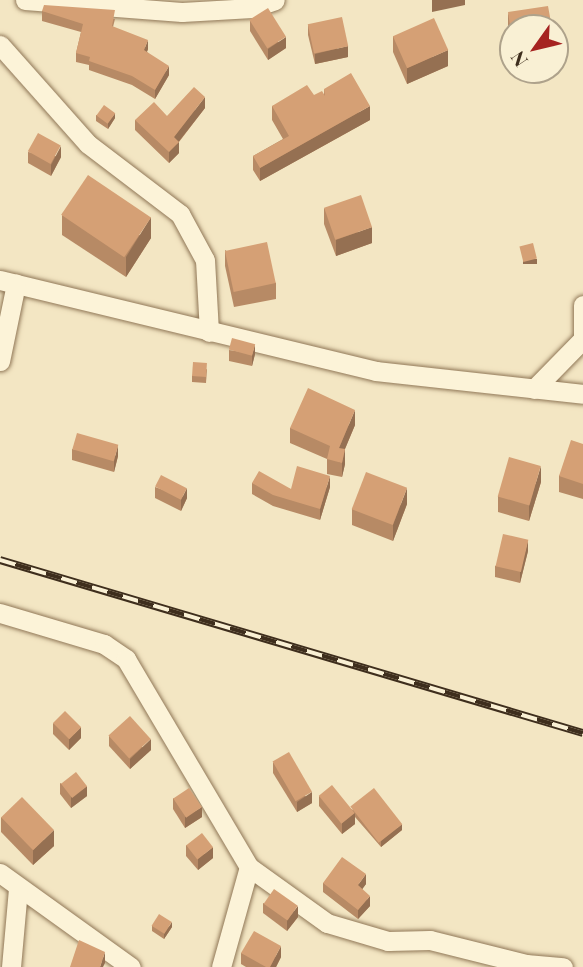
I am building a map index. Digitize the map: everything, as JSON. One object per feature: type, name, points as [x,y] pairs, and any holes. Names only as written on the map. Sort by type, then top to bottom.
[{"type":"street","points":[[25,0],[229,11],[275,0]]},
{"type":"street","points":[[0,45],[88,144],[180,214],[205,260],[209,332]]},
{"type":"street","points":[[0,361],[8,282],[376,371],[583,394]]},
{"type":"street","points":[[534,390],[583,338],[583,305]]},
{"type":"street","points":[[0,612],[104,644],[126,659],[249,867],[327,923],[352,934],[388,942],[430,940],[526,964],[563,967]]},
{"type":"street","points":[[221,967],[249,867]]},
{"type":"street","points":[[0,873],[131,967]]},
{"type":"street","points":[[11,967],[18,888]]},
{"type":"building","points":[[44,5],[115,10],[112,26],[148,40],[144,50],[169,66],[155,90],[132,76],[89,61],[90,57],[76,53],[83,24],[42,11]]},
{"type":"building","points":[[548,6],[549,14],[508,14]]},
{"type":"building","points":[[268,8],[286,37],[267,48],[249,20]]},
{"type":"building","points":[[342,17],[348,46],[314,54],[308,24]]},
{"type":"building","points":[[434,18],[448,50],[407,68],[393,36]]},
{"type":"building","points":[[351,73],[370,106],[260,168],[253,156],[289,136],[272,106],[307,85],[314,95],[322,91],[325,96],[324,89]]},
{"type":"building","points":[[194,87],[205,97],[174,137],[179,142],[169,152],[135,120],[154,102],[167,116]]},
{"type":"building","points":[[104,105],[115,113],[108,124],[96,116]]},
{"type":"building","points":[[38,133],[61,146],[51,164],[28,151]]},
{"type":"building","points":[[88,175],[151,217],[124,257],[61,215]]},
{"type":"building","points":[[361,195],[372,227],[335,240],[324,208]]},
{"type":"building","points":[[267,242],[276,283],[234,292],[225,251]]},
{"type":"building","points":[[533,243],[537,259],[523,262],[519,246]]},
{"type":"building","points":[[232,338],[255,344],[252,356],[229,350]]},
{"type":"building","points":[[193,362],[207,363],[206,377],[192,376]]},
{"type":"building","points":[[308,388],[355,410],[339,448],[345,449],[342,463],[327,459],[330,446],[290,428]]},
{"type":"building","points":[[77,433],[118,445],[114,461],[72,449]]},
{"type":"building","points":[[571,440],[583,444],[583,484],[559,476]]},
{"type":"building","points":[[509,457],[541,466],[529,506],[498,496]]},
{"type":"building","points":[[297,466],[330,476],[320,509],[273,495],[252,483],[259,471],[291,489]]},
{"type":"building","points":[[366,472],[407,488],[393,525],[352,509]]},
{"type":"building","points":[[161,475],[187,488],[181,500],[155,487]]},
{"type":"building","points":[[503,534],[528,540],[521,572],[496,566]]},
{"type":"building","points":[[65,711],[81,727],[69,739],[53,723]]},
{"type":"building","points":[[130,716],[151,739],[129,758],[108,735]]},
{"type":"building","points":[[289,752],[312,792],[296,801],[273,762]]},
{"type":"building","points":[[76,772],[87,786],[72,798],[61,784]]},
{"type":"building","points":[[332,785],[355,813],[341,824],[319,796]]},
{"type":"building","points":[[189,788],[202,807],[186,818],[173,799]]},
{"type":"building","points":[[374,788],[402,824],[379,843],[350,806]]},
{"type":"building","points":[[22,797],[54,830],[33,850],[1,817]]},
{"type":"building","points":[[202,833],[213,847],[197,859],[186,845]]},
{"type":"building","points":[[342,857],[366,874],[358,885],[370,896],[358,910],[323,883]]},
{"type":"building","points":[[274,889],[298,906],[287,920],[264,904]]},
{"type":"building","points":[[159,914],[172,922],[164,934],[152,926]]},
{"type":"building","points":[[254,931],[281,946],[270,967],[241,953]]},
{"type":"building","points":[[79,940],[105,952],[100,967],[70,967]]},
{"type":"railway","points":[[0,560],[583,733]]}]
